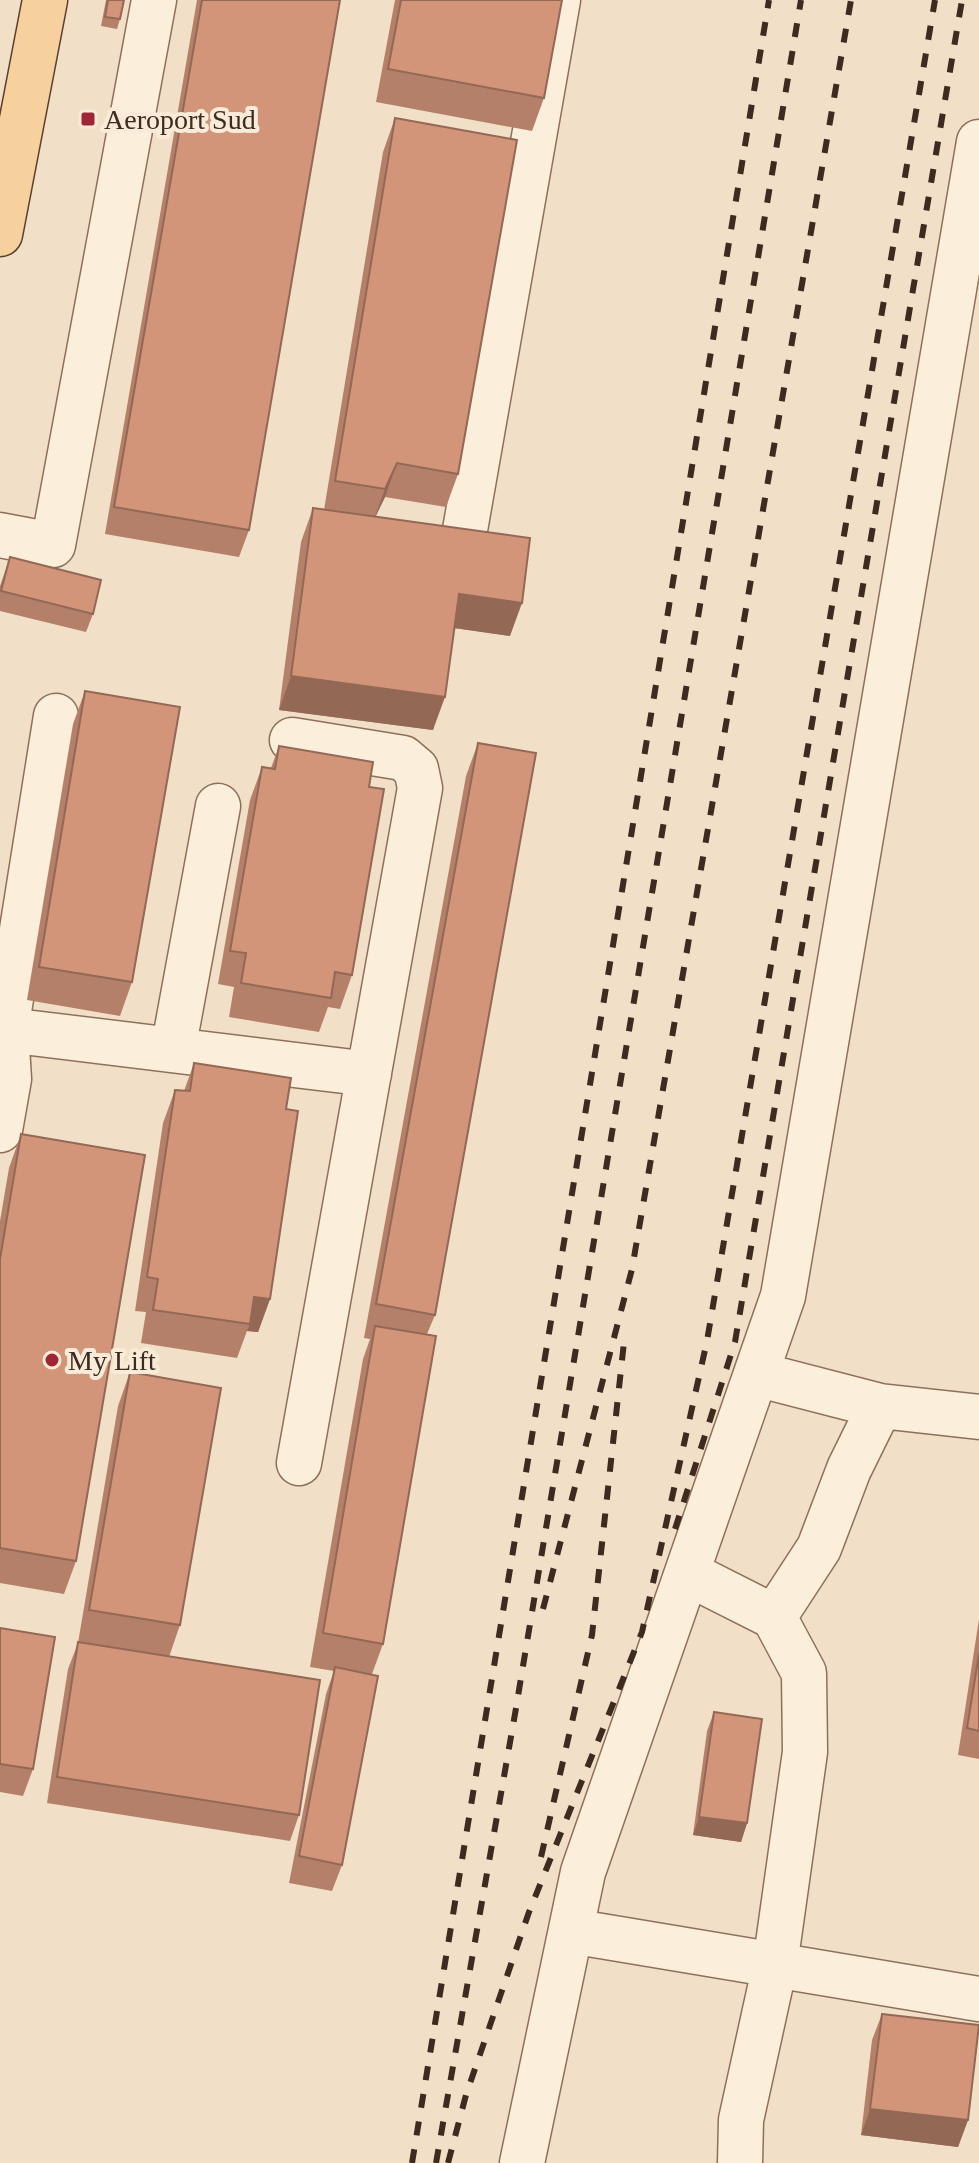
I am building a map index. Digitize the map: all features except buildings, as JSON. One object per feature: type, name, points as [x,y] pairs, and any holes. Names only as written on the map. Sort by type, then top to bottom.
[{"type":"main road","points":[[0,234],[45,0]]},
{"type":"lane","points":[[0,535],[53,545],[154,0]]},
{"type":"lane","points":[[462,547],[558,0]]},
{"type":"lane","points":[[522,2163],[583,1872],[783,1296],[979,142]]},
{"type":"lane","points":[[0,1130],[9,1079],[3,1029],[56,716]]},
{"type":"lane","points":[[292,740],[403,758],[416,769],[420,788],[299,1463]]},
{"type":"lane","points":[[173,1050],[218,806]]},
{"type":"lane","points":[[3,1029],[369,1074]]},
{"type":"lane","points":[[756,1374],[880,1406],[979,1417]]},
{"type":"lane","points":[[774,1617],[819,1548],[849,1469],[880,1406]]},
{"type":"lane","points":[[687,1573],[774,1617],[804,1673],[805,1752],[775,1965],[741,2120],[740,2163]]},
{"type":"lane","points":[[571,1931],[979,1999]]},
{"type":"railway","points":[[412,2163],[769,0]]},
{"type":"railway","points":[[436,2163],[515,1714],[801,0]]},
{"type":"railway","points":[[543,1609],[632,1269],[851,0]]},
{"type":"railway","points":[[448,2163],[466,2095],[529,1912],[642,1632],[707,1341],[935,0]]},
{"type":"railway","points":[[675,1529],[735,1342],[962,0]]},
{"type":"railway","points":[[541,1857],[592,1635],[625,1333]]},
{"type":"place","name":"Aeroport Sud","points":[[88,119]]},
{"type":"place","name":"My Lift","points":[[52,1360]]}]
